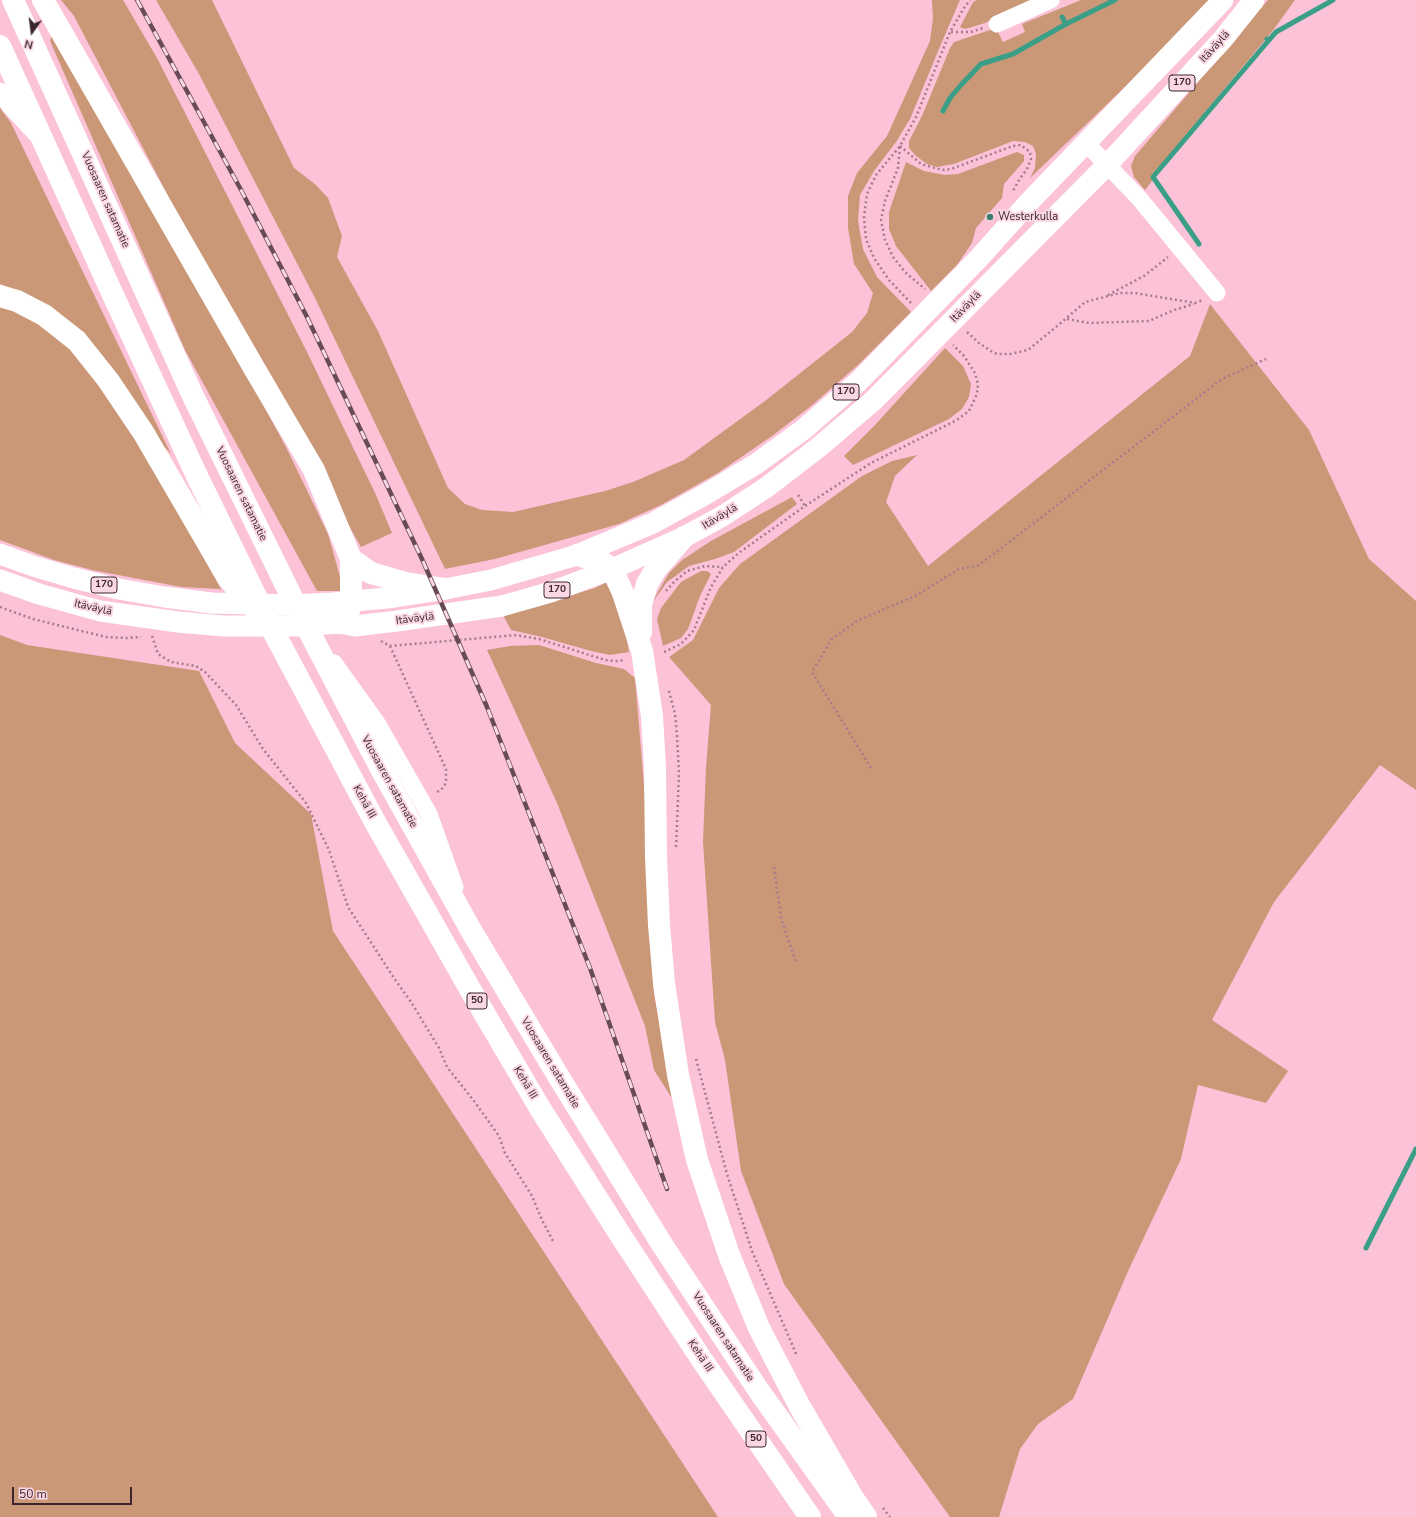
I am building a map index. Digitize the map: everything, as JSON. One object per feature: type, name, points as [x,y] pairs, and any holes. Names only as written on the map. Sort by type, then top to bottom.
[{"type":"highway","name":"Vuosaaren satamatie","points":[[13,0],[194,396],[302,618],[381,769],[472,932],[663,1246],[759,1391],[849,1517]]},
{"type":"highway","points":[[43,0],[314,470],[351,559],[378,576],[406,583],[445,589]]},
{"type":"highway","points":[[0,46],[174,427],[272,629]]},
{"type":"highway","points":[[0,296],[17,301],[44,315],[77,341],[108,380],[143,432],[228,578],[272,629]]},
{"type":"highway","points":[[636,655],[641,605],[647,584],[656,569],[684,537]]},
{"type":"highway","points":[[576,555],[602,562],[612,569],[623,592],[636,655],[652,716],[655,768],[656,857],[659,925],[664,975],[678,1075],[697,1160],[729,1256],[759,1328],[798,1405],[853,1498],[874,1511]]},
{"type":"highway","points":[[339,623],[348,615],[342,602],[351,559]]},
{"type":"highway","name":"Kehä III","points":[[272,629],[375,822],[470,990],[542,1110],[621,1236],[698,1354],[810,1517]]},
{"type":"main road","name":"170","points":[[0,554],[33,566],[74,578],[119,589],[164,597],[212,603],[293,605],[387,598],[491,580],[576,555],[653,523],[756,464],[804,428],[858,382],[979,258],[1031,200],[1223,0]]},
{"type":"main road","name":"Itäväylä","points":[[0,580],[39,594],[100,611],[178,622],[224,626],[299,626],[339,623],[355,626],[397,622],[502,606],[551,592],[612,569],[684,537],[721,517],[767,487],[825,443],[874,400],[1108,164],[1223,39],[1254,0]]},
{"type":"street","points":[[997,24],[1051,0]]},
{"type":"street","points":[[0,91],[10,106],[43,141]]},
{"type":"street","points":[[1086,143],[1108,164],[1139,198],[1217,293]]},
{"type":"path","points":[[914,306],[874,258],[866,239],[864,217],[867,194],[876,175],[900,146],[916,117],[950,32],[968,0]]},
{"type":"path","points":[[950,32],[970,32],[997,24]]},
{"type":"path","points":[[900,146],[921,164],[942,170],[1020,145],[1030,152],[1031,159],[1027,169],[1013,192]]},
{"type":"path","points":[[900,146],[898,168],[885,201],[881,220],[885,240],[894,257],[905,272],[926,291]]},
{"type":"path","points":[[1106,296],[1144,276],[1179,248]]},
{"type":"path","points":[[962,327],[979,343],[991,351],[998,354],[1010,354],[1028,350],[1085,302],[1106,296],[1120,293],[1135,293],[1195,303]]},
{"type":"path","points":[[1066,319],[1089,323],[1150,321],[1217,293]]},
{"type":"path","points":[[664,652],[681,644],[694,630],[711,587],[723,567],[740,552],[871,462],[957,420],[969,411],[978,394],[978,384],[975,373],[964,356],[950,342]]},
{"type":"path","points":[[871,768],[812,672],[832,639],[857,621],[915,596],[959,569],[979,565],[1222,379],[1266,359]]},
{"type":"path","points":[[798,494],[805,506]]},
{"type":"path","points":[[662,596],[674,582],[687,571],[704,566],[723,567]]},
{"type":"path","points":[[408,645],[516,635],[538,639],[605,660],[617,661],[636,655]]},
{"type":"path","points":[[152,636],[158,654],[171,662],[196,666],[204,672],[236,705],[263,749],[306,803],[328,850],[348,906],[411,1002],[439,1048],[447,1067],[499,1136],[505,1153],[532,1196],[542,1220],[554,1241]]},
{"type":"path","points":[[390,646],[446,769],[446,783],[441,790],[432,794]]},
{"type":"path","points":[[667,686],[675,714],[677,736],[679,774],[676,852]]},
{"type":"path","points":[[774,867],[781,918],[796,962]]},
{"type":"path","points":[[695,1054],[727,1174],[752,1251],[798,1360]]},
{"type":"path","points":[[874,1511],[890,1517]]},
{"type":"shaded area","points":[[61,0],[123,0],[157,58],[306,350],[376,495],[392,533],[361,547],[344,517],[329,481],[275,382],[178,215],[74,16]]},
{"type":"shaded area","points":[[156,0],[212,0],[294,168],[316,185],[328,198],[342,236],[337,257],[378,331],[448,488],[465,504],[482,510],[513,512],[605,491],[633,482],[684,460],[765,401],[852,332],[867,313],[873,293],[854,264],[848,228],[848,196],[857,173],[887,136],[930,41],[933,18],[932,0],[960,0],[910,119],[896,142],[874,171],[860,195],[858,221],[863,249],[877,277],[911,312],[858,365],[811,406],[772,436],[718,473],[661,505],[619,524],[495,559],[445,569],[315,298],[199,74]]},
{"type":"shaded area","points":[[977,0],[1032,0],[985,23],[965,29],[960,27],[973,2]]},
{"type":"shaded area","points":[[1081,0],[1212,0],[1169,45],[1030,178],[1035,168],[1036,154],[1033,146],[1025,142],[1013,141],[954,164],[937,167],[927,164],[916,156],[909,148],[909,141],[922,116],[950,48],[954,42],[996,28],[1003,42],[1025,32],[1022,24]]},
{"type":"shaded area","points":[[1268,0],[1295,0],[1274,29],[1152,176],[1152,181],[1145,190],[1134,177],[1131,166],[1135,156]]},
{"type":"shaded area","points":[[52,35],[241,364],[286,447],[328,534],[344,591],[317,591],[185,350],[50,41]]},
{"type":"shaded area","points":[[0,108],[11,123],[171,454],[24,295],[0,284]]},
{"type":"shaded area","points":[[1017,152],[1024,155],[1024,161],[1004,184],[1002,198],[976,228],[972,243],[957,265],[931,291],[896,246],[889,229],[889,212],[906,162],[924,171],[945,175],[958,174]]},
{"type":"shaded area","points":[[1210,304],[1309,430],[1369,559],[1416,601],[1416,790],[1380,765],[1274,902],[1212,1020],[1288,1071],[1266,1103],[1198,1085],[1181,1159],[1129,1269],[1073,1399],[1038,1424],[1020,1449],[999,1517],[950,1517],[784,1284],[741,1171],[725,1060],[715,1022],[703,842],[706,767],[711,705],[669,657],[693,640],[719,588],[740,564],[862,476],[892,461],[917,455],[895,476],[886,502],[928,566],[1190,356]]},
{"type":"shaded area","points":[[0,306],[9,308],[51,331],[77,356],[136,436],[221,589],[181,587],[92,570],[54,560],[0,540]]},
{"type":"shaded area","points":[[945,348],[963,366],[971,384],[969,397],[962,409],[949,419],[853,465],[844,456],[875,425]]},
{"type":"shaded area","points":[[792,497],[797,504],[734,552],[689,566],[667,582],[650,606],[669,573],[682,560],[711,541]]},
{"type":"shaded area","points":[[701,571],[707,571],[711,574],[700,596],[688,629],[681,638],[663,646],[657,619],[661,608],[681,582]]},
{"type":"shaded area","points":[[605,583],[610,584],[626,635],[629,652],[610,655],[511,630],[503,615],[595,588]]},
{"type":"shaded area","points":[[0,635],[27,645],[199,671],[235,743],[311,814],[333,931],[718,1517],[0,1517]]},
{"type":"shaded area","points":[[539,645],[596,663],[624,669],[635,678],[647,821],[650,933],[654,994],[675,1103],[654,1070],[645,1026],[557,803],[487,650],[510,646]]},
{"type":"waterway","points":[[1062,17],[1066,24],[1115,0]]},
{"type":"waterway","points":[[1267,39],[1269,40],[1276,32],[1333,0]]},
{"type":"waterway","points":[[943,111],[950,98],[981,64],[1013,54],[1066,24]]},
{"type":"waterway","points":[[1199,244],[1153,177],[1269,40]]},
{"type":"waterway","points":[[1366,1248],[1416,1149]]},
{"type":"railway","points":[[137,0],[240,188],[307,317],[422,559],[487,707],[590,968],[667,1189]]},
{"type":"place","name":"Westerkulla","points":[[990,217]]}]
